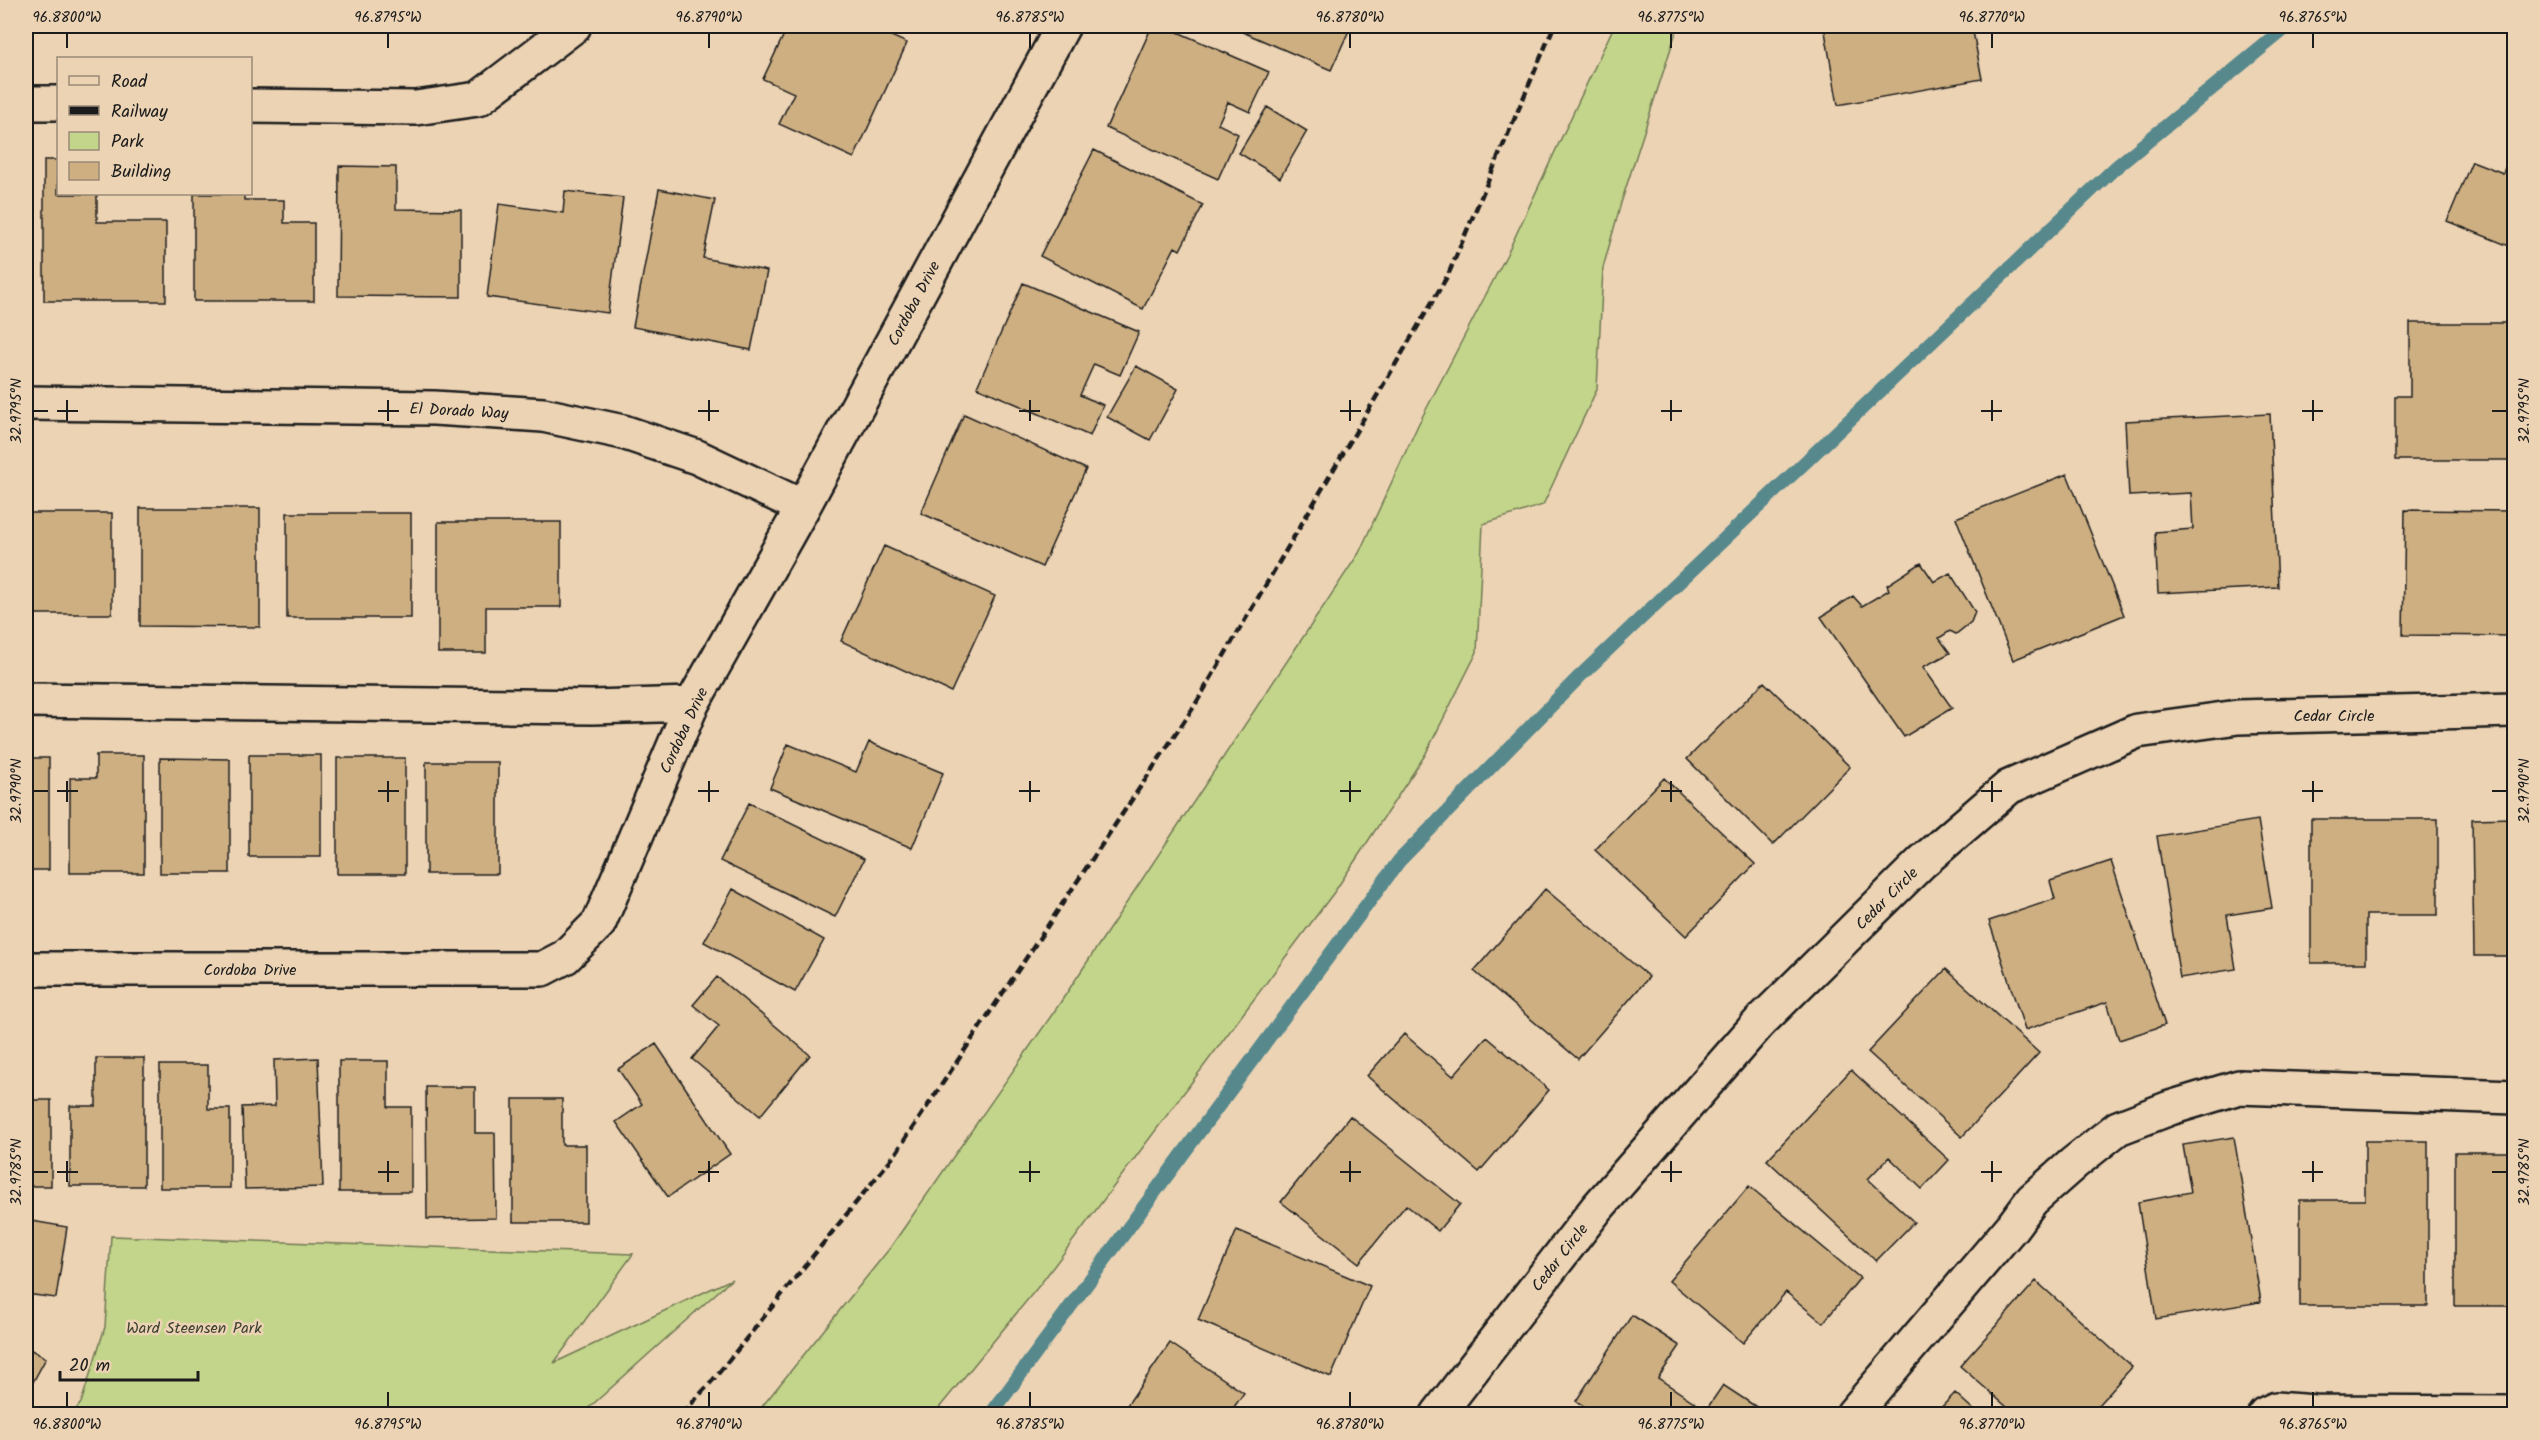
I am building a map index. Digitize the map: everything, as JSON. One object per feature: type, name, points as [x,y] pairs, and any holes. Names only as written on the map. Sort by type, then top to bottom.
[{"type":"street","points":[[252,106],[416,108],[478,99],[574,26]]},
{"type":"street","name":"Cordoba Drive","points":[[26,969],[542,969],[565,957],[598,923],[692,704],[803,507],[1063,26]]},
{"type":"street","points":[[26,103],[57,103]]},
{"type":"street","name":"El Dorado Way","points":[[26,403],[434,408],[543,415],[623,432],[697,457],[803,507]]},
{"type":"street","points":[[26,700],[592,707],[692,704]]},
{"type":"street","name":"Cedar Circle","points":[[1438,1414],[1597,1208],[1759,1023],[1922,862],[2009,788],[2137,731],[2238,717],[2514,710]]},
{"type":"street","points":[[1853,1414],[2012,1227],[2032,1200],[2118,1128],[2170,1108],[2239,1087],[2514,1097]]},
{"type":"street","points":[[2265,1414],[2276,1408],[2315,1412],[2514,1413]]},
{"type":"green space","points":[[1614,26],[1678,26],[1621,203],[1603,268],[1597,389],[1543,505],[1483,524],[1477,652],[1425,755],[1335,891],[1042,1282],[934,1414],[756,1414],[890,1248],[1058,1006],[1359,553],[1418,425],[1506,256]]},
{"type":"green space","name":"Ward Steensen Park","points":[[111,1236],[633,1254],[554,1363],[732,1279],[582,1414],[72,1414],[81,1403],[105,1327]]},
{"type":"building","points":[[168,26],[221,26],[221,29],[168,29]]},
{"type":"building","points":[[788,26],[869,26],[907,43],[854,158],[779,124],[794,93],[763,79]]},
{"type":"building","points":[[1152,26],[1164,26],[1269,72],[1250,112],[1228,102],[1218,124],[1238,134],[1218,179],[1106,128]]},
{"type":"building","points":[[1229,26],[1351,26],[1331,70]]},
{"type":"building","points":[[1824,26],[1972,26],[1982,79],[1838,105]]},
{"type":"building","points":[[1267,107],[1307,131],[1280,178],[1239,153]]},
{"type":"building","points":[[2514,144],[2514,248],[2447,221],[2472,161],[2503,173]]},
{"type":"building","points":[[1094,150],[1203,205],[1180,250],[1175,247],[1143,309],[1040,256]]},
{"type":"building","points":[[44,160],[57,160],[57,195],[97,195],[97,222],[166,222],[166,301],[44,301]]},
{"type":"building","points":[[339,166],[396,167],[396,209],[461,210],[461,297],[338,296]]},
{"type":"building","points":[[659,189],[715,200],[703,258],[767,271],[751,350],[633,327]]},
{"type":"building","points":[[565,191],[623,198],[608,313],[487,297],[499,204],[563,213]]},
{"type":"building","points":[[194,195],[244,195],[244,200],[284,200],[284,223],[314,223],[314,301],[194,301]]},
{"type":"building","points":[[1023,283],[1139,332],[1120,375],[1094,364],[1080,395],[1103,405],[1090,436],[977,387]]},
{"type":"building","points":[[2410,323],[2514,323],[2514,460],[2395,460],[2395,396],[2410,396]]},
{"type":"building","points":[[1136,366],[1178,389],[1150,440],[1107,417]]},
{"type":"building","points":[[964,414],[1086,469],[1042,567],[921,513]]},
{"type":"building","points":[[2270,414],[2278,587],[2158,593],[2155,532],[2193,529],[2191,493],[2129,496],[2125,421]]},
{"type":"building","points":[[2067,474],[2124,615],[2013,660],[1956,518]]},
{"type":"building","points":[[140,508],[260,508],[260,627],[140,626]]},
{"type":"building","points":[[2405,510],[2514,511],[2514,636],[2403,635]]},
{"type":"building","points":[[26,513],[112,513],[112,614],[26,614]]},
{"type":"building","points":[[287,513],[411,513],[411,618],[287,618]]},
{"type":"building","points":[[438,522],[561,522],[561,607],[486,607],[486,653],[438,653]]},
{"type":"building","points":[[884,546],[995,596],[951,692],[841,641]]},
{"type":"building","points":[[1921,563],[1934,582],[1950,573],[1975,612],[1971,622],[1956,634],[1950,631],[1939,638],[1950,653],[1923,667],[1952,708],[1904,737],[1821,617],[1853,596],[1862,606],[1889,590],[1887,585]]},
{"type":"building","points":[[1764,682],[1850,767],[1773,845],[1687,759]]},
{"type":"building","points":[[869,742],[943,773],[912,848],[770,788],[788,744],[856,772]]},
{"type":"building","points":[[96,755],[144,755],[144,873],[70,873],[70,778],[96,778]]},
{"type":"building","points":[[249,755],[321,755],[321,857],[249,857]]},
{"type":"building","points":[[26,758],[49,758],[49,870],[26,870]]},
{"type":"building","points":[[160,758],[230,759],[230,873],[160,873]]},
{"type":"building","points":[[337,758],[405,758],[405,874],[337,874]]},
{"type":"building","points":[[426,762],[498,762],[498,874],[426,874]]},
{"type":"building","points":[[1664,778],[1755,864],[1686,936],[1595,850]]},
{"type":"building","points":[[749,803],[864,859],[835,917],[720,861]]},
{"type":"building","points":[[2514,818],[2514,956],[2474,956],[2472,819]]},
{"type":"building","points":[[2311,819],[2438,819],[2438,915],[2366,915],[2366,963],[2311,963]]},
{"type":"building","points":[[2258,820],[2272,908],[2227,915],[2236,969],[2180,978],[2157,836]]},
{"type":"building","points":[[2111,861],[2165,1025],[2119,1040],[2107,1002],[2025,1030],[1989,921],[2055,899],[2050,881]]},
{"type":"building","points":[[733,889],[824,940],[795,992],[704,942]]},
{"type":"building","points":[[1545,889],[1649,977],[1578,1059],[1474,971]]},
{"type":"building","points":[[1946,969],[2039,1053],[1962,1137],[1868,1052]]},
{"type":"building","points":[[717,977],[810,1055],[760,1116],[692,1059],[719,1026],[693,1005]]},
{"type":"building","points":[[1404,1034],[1453,1076],[1487,1037],[1549,1090],[1479,1172],[1367,1076]]},
{"type":"building","points":[[656,1044],[730,1154],[668,1197],[616,1122],[642,1104],[618,1069]]},
{"type":"building","points":[[26,1056],[32,1056],[32,1100],[51,1100],[51,1186],[26,1186]]},
{"type":"building","points":[[96,1058],[144,1058],[144,1186],[70,1186],[70,1106],[96,1106]]},
{"type":"building","points":[[318,1058],[323,1187],[245,1189],[242,1107],[275,1106],[274,1060]]},
{"type":"building","points":[[339,1061],[388,1061],[388,1107],[411,1107],[411,1192],[339,1192]]},
{"type":"building","points":[[160,1065],[208,1065],[208,1109],[230,1109],[230,1188],[160,1188]]},
{"type":"building","points":[[1851,1070],[1949,1160],[1922,1189],[1889,1157],[1868,1179],[1914,1222],[1876,1261],[1767,1160]]},
{"type":"building","points":[[426,1087],[475,1087],[475,1133],[495,1133],[496,1218],[427,1219]]},
{"type":"building","points":[[513,1099],[562,1099],[562,1145],[586,1145],[586,1222],[513,1222]]},
{"type":"building","points":[[1350,1116],[1460,1204],[1438,1231],[1406,1205],[1359,1263],[1281,1202]]},
{"type":"building","points":[[2234,1137],[2261,1302],[2156,1319],[2138,1202],[2191,1192],[2183,1145]]},
{"type":"building","points":[[2365,1141],[2428,1141],[2428,1306],[2300,1306],[2300,1200],[2365,1200]]},
{"type":"building","points":[[2455,1152],[2508,1152],[2508,1184],[2514,1184],[2514,1306],[2455,1306]]},
{"type":"building","points":[[1749,1186],[1860,1278],[1823,1323],[1786,1292],[1743,1343],[1669,1281]]},
{"type":"building","points":[[26,1220],[67,1227],[56,1298],[26,1294]]},
{"type":"building","points":[[1237,1230],[1370,1286],[1331,1377],[1198,1320]]},
{"type":"building","points":[[2036,1281],[2132,1367],[2090,1414],[2015,1414],[1960,1366]]},
{"type":"building","points":[[1632,1315],[1680,1346],[1658,1378],[1706,1410],[1723,1385],[1761,1410],[1758,1414],[1596,1414],[1576,1401]]},
{"type":"building","points":[[1170,1343],[1244,1393],[1229,1414],[1121,1414]]},
{"type":"building","points":[[26,1347],[46,1358],[26,1395]]},
{"type":"building","points":[[1955,1393],[1978,1414],[1935,1414]]},
{"type":"waterway","points":[[991,1414],[1399,861],[1579,677],[2115,168],[2288,26]]},
{"type":"railway","points":[[682,1414],[713,1380],[896,1153],[1195,705],[1448,275],[1554,26]]}]
